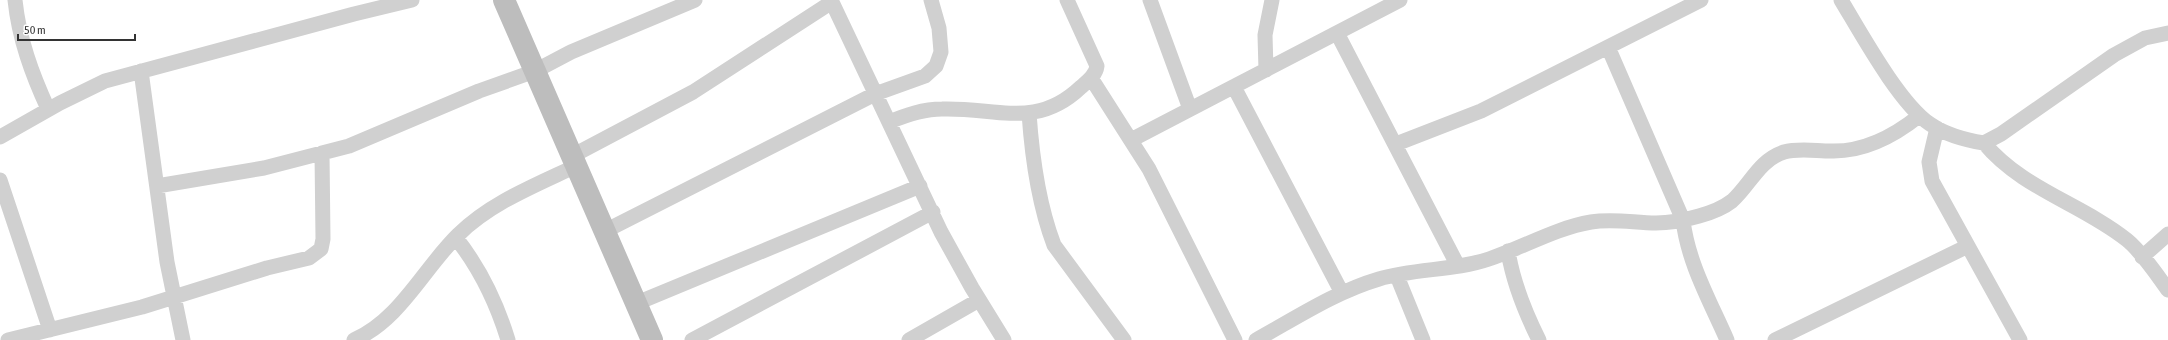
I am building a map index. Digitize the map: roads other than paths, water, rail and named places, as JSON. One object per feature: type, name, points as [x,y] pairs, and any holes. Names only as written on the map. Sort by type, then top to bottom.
[{"type":"street","points":[[15,0],[22,42],[36,83],[48,109]]},
{"type":"street","points":[[0,137],[48,109],[105,81],[354,14],[412,0]]},
{"type":"street","points":[[504,0],[652,340]]},
{"type":"street","points":[[157,186],[264,168],[356,143],[478,91],[535,71],[571,52],[695,0]]},
{"type":"street","points":[[605,231],[875,94],[917,80],[928,73],[936,66],[940,56],[941,46],[939,28],[931,0]]},
{"type":"street","points":[[889,122],[914,113],[942,109],[999,113],[1029,113],[1052,108],[1062,103],[1091,78],[1096,71],[1097,64],[1067,0]]},
{"type":"street","points":[[1150,0],[1190,109]]},
{"type":"street","points":[[1266,70],[1265,35],[1272,0]]},
{"type":"street","points":[[1131,140],[1400,0]]},
{"type":"street","points":[[1396,144],[1481,111],[1701,0]]},
{"type":"street","points":[[1841,0],[1894,83],[1919,116],[1938,128],[1963,139],[1984,143],[1991,151],[2034,185],[2097,219],[2128,241],[2168,290]]},
{"type":"street","points":[[354,340],[378,326],[395,310],[456,238],[472,223],[574,161],[693,92],[831,1],[933,212],[980,300],[1004,340]]},
{"type":"street","points":[[1337,33],[1396,144],[1458,266]]},
{"type":"street","points":[[1984,143],[2001,134],[2120,51],[2145,38],[2168,33]]},
{"type":"street","points":[[1608,47],[1683,220],[1686,243],[1693,265],[1727,340]]},
{"type":"street","points":[[141,71],[167,262],[184,340]]},
{"type":"street","points":[[1091,78],[1149,169],[1235,340]]},
{"type":"street","points":[[1234,86],[1342,293]]},
{"type":"street","points":[[1029,113],[1032,156],[1048,229],[1054,245],[1124,340]]},
{"type":"street","points":[[1256,340],[1342,293],[1381,278],[1458,266],[1488,259],[1570,227],[1593,222],[1657,223],[1683,220],[1717,210],[1731,202],[1760,167],[1775,156],[1786,152],[1800,150],[1833,151],[1862,148],[1881,141],[1919,116]]},
{"type":"street","points":[[1938,128],[1929,162],[1930,174],[2020,340]]},
{"type":"street","points":[[8,340],[175,297],[267,268],[309,258],[317,252],[322,245],[323,239],[322,153]]},
{"type":"street","points":[[1,186],[50,330]]},
{"type":"street","points":[[637,303],[920,186]]},
{"type":"street","points":[[692,340],[933,212]]},
{"type":"street","points":[[2142,257],[2168,234]]},
{"type":"street","points":[[456,238],[467,253],[484,285],[508,340]]},
{"type":"street","points":[[1775,340],[1968,246]]},
{"type":"street","points":[[1508,251],[1521,297],[1539,340]]},
{"type":"street","points":[[1398,276],[1423,340]]},
{"type":"street","points":[[909,340],[980,300]]}]
